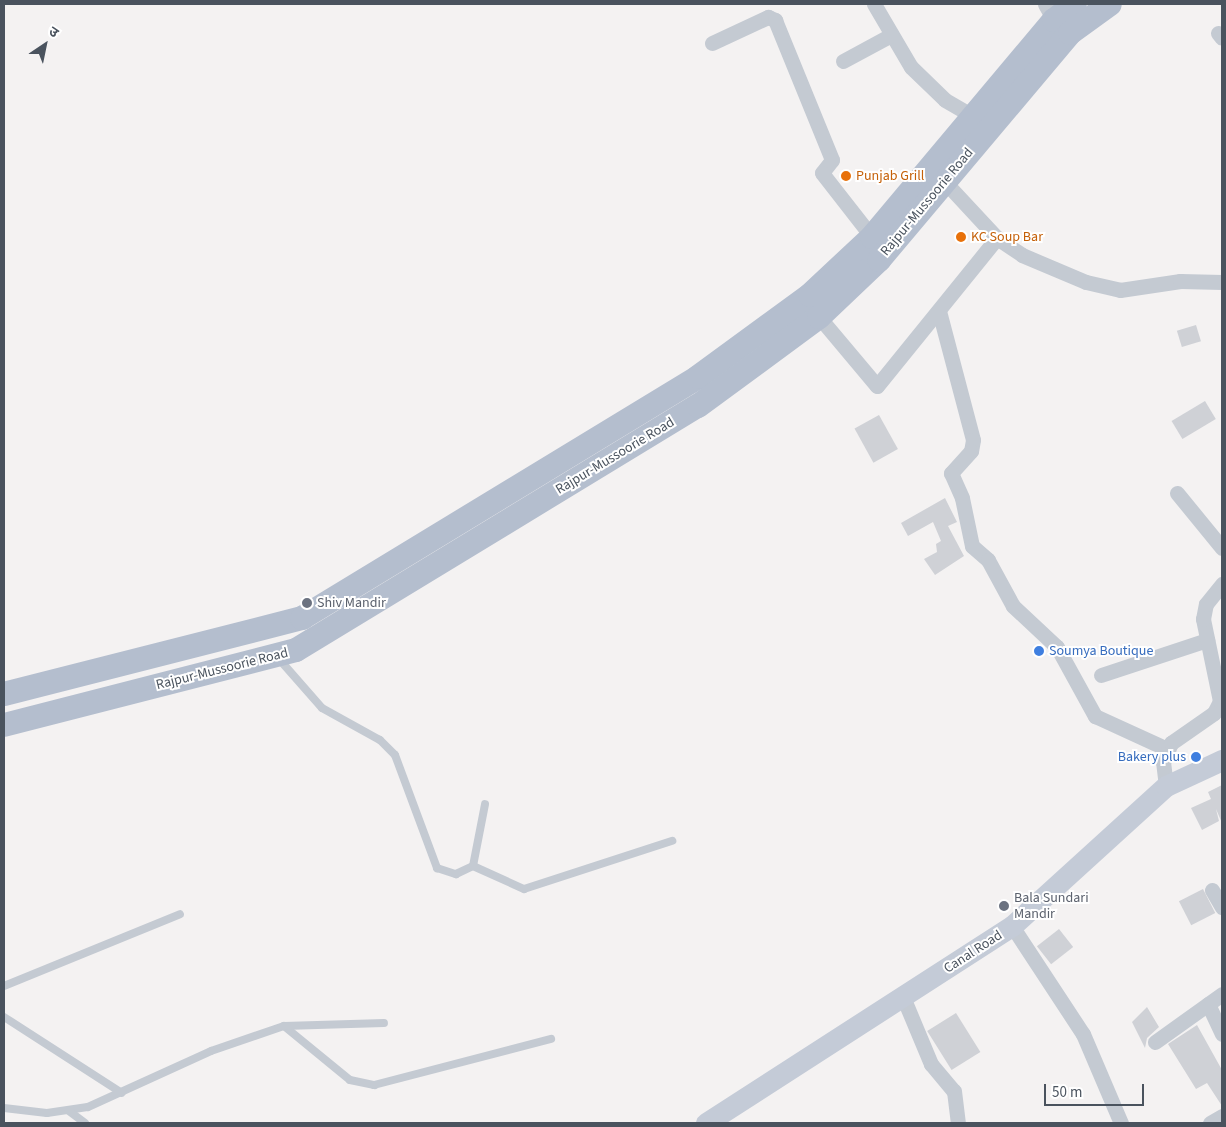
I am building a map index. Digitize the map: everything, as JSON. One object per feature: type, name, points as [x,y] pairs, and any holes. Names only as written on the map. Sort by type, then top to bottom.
[{"type":"main road","name":"Rajpur-Mussoorie Road","points":[[4,725],[296,650],[698,406],[819,316],[894,226],[1050,12],[1075,4]]},
{"type":"main road","name":"Rajpur-Mussoorie Road","points":[[4,694],[302,618],[698,377],[810,295],[872,237],[894,226],[944,181],[1070,34],[1110,4]]},
{"type":"street","points":[[874,4],[891,35],[927,84],[973,116]]},
{"type":"street","points":[[712,43],[768,17],[775,20],[832,160],[822,173],[872,237]]},
{"type":"street","points":[[843,61],[891,35]]},
{"type":"street","points":[[944,181],[997,238],[1022,255],[1086,282],[1120,290],[1180,281],[1222,282]]},
{"type":"street","points":[[819,316],[875,386],[907,354],[997,238]]},
{"type":"street","points":[[939,311],[973,440],[971,451],[951,473],[972,546],[986,558],[1014,606],[1057,647],[1094,716],[1167,749]]},
{"type":"street","points":[[1177,492],[1222,548]]},
{"type":"street","points":[[1166,786],[1167,749],[1218,707],[1221,694],[1219,672],[1207,640],[1203,611],[1222,584]]},
{"type":"street","points":[[1101,675],[1207,640]]},
{"type":"street","name":"Canal Road","points":[[706,1123],[1012,926],[1166,786],[1222,760]]},
{"type":"street","points":[[1212,890],[1222,908]]},
{"type":"street","points":[[1012,926],[1083,1034],[1121,1123]]},
{"type":"street","points":[[1155,1042],[1222,994]]},
{"type":"street","points":[[904,997],[931,1064],[954,1091],[958,1123]]},
{"type":"street","points":[[1208,1004],[1222,1034]]},
{"type":"street","points":[[1210,1123],[1222,1116]]},
{"type":"lane","points":[[277,655],[322,708],[380,740],[395,755],[437,868],[456,874],[473,866],[524,889],[672,841]]},
{"type":"lane","points":[[473,866],[485,804]]},
{"type":"lane","points":[[4,986],[180,914]]},
{"type":"lane","points":[[4,1017],[122,1093]]},
{"type":"lane","points":[[4,1108],[36,1113],[69,1111],[122,1093],[195,1057],[284,1026],[384,1023]]},
{"type":"lane","points":[[284,1026],[350,1080],[374,1085],[552,1039]]},
{"type":"lane","points":[[69,1111],[85,1123]]},
{"type":"building","points":[[1196,325],[1201,341],[1182,347],[1177,331]]},
{"type":"building","points":[[1205,401],[1216,419],[1182,439],[1172,421]]},
{"type":"building","points":[[879,415],[898,449],[873,463],[855,429]]},
{"type":"building","points":[[945,498],[957,522],[948,526],[964,556],[935,575],[924,559],[937,552],[936,544],[941,541],[933,522],[908,536],[901,523]]},
{"type":"building","points":[[1222,785],[1222,823],[1216,809],[1219,821],[1202,830],[1191,808],[1211,799],[1208,792]]},
{"type":"building","points":[[1203,889],[1215,913],[1191,925],[1179,901]]},
{"type":"building","points":[[1059,929],[1073,947],[1051,964],[1037,946]]},
{"type":"building","points":[[1147,1007],[1159,1027],[1147,1038],[1145,1048],[1132,1022]]},
{"type":"building","points":[[956,1013],[980,1052],[952,1070],[927,1031]]},
{"type":"building","points":[[1197,1025],[1222,1070],[1222,1106],[1207,1083],[1196,1089],[1168,1044]]},
{"type":"place","name":"Punjab Grill","points":[[846,176]]},
{"type":"place","name":"KC Soup Bar","points":[[961,237]]},
{"type":"place","name":"Shiv Mandir","points":[[307,603]]},
{"type":"place","name":"Soumya Boutique","points":[[1039,651]]},
{"type":"place","name":"Bakery plus","points":[[1196,757]]},
{"type":"place","name":"Bala Sundari Mandir","points":[[1004,906]]}]
